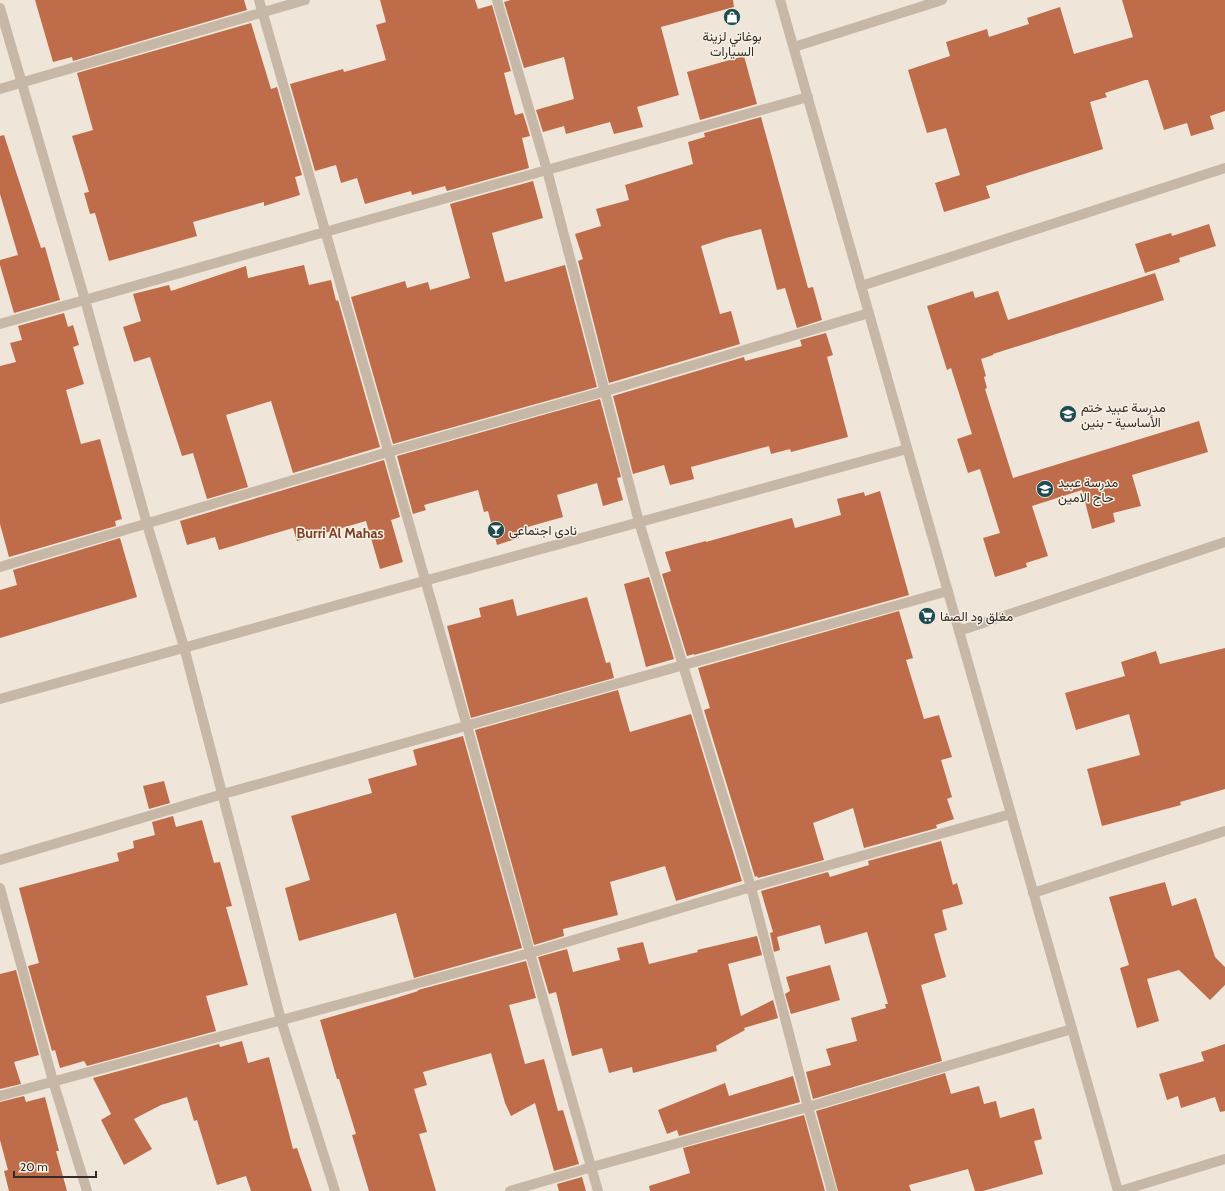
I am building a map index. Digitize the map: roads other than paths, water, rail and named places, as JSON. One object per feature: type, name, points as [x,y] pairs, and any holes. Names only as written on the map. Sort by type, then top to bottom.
[{"type":"street","points":[[259,0],[424,581],[467,726],[598,1191]]},
{"type":"street","points":[[0,89],[305,0]]},
{"type":"street","points":[[497,0],[547,170],[639,522],[751,887],[808,1107],[832,1191]]},
{"type":"street","points":[[780,0],[1119,1191],[1225,1158]]},
{"type":"street","points":[[794,47],[942,0]]},
{"type":"street","points":[[0,8],[85,300],[147,524],[184,647],[281,1020],[335,1191]]},
{"type":"street","points":[[0,324],[808,97]]},
{"type":"street","points":[[861,286],[1225,169]]},
{"type":"street","points":[[0,567],[388,452],[606,391],[869,313]]},
{"type":"street","points":[[0,699],[184,647],[907,449]]},
{"type":"street","points":[[959,631],[1225,542]]},
{"type":"street","points":[[0,860],[223,794],[948,591]]},
{"type":"street","points":[[0,1096],[530,953],[751,887],[1011,814]]},
{"type":"street","points":[[1033,893],[1225,832]]},
{"type":"street","points":[[0,888],[54,1082],[87,1191]]},
{"type":"street","points":[[510,1191],[808,1107],[1072,1029]]},
{"type":"place","name":"بوغاتي لزينة السيارات","points":[[732,17]]},
{"type":"place","name":"مدرسة عبيد ختم الأساسية - بنين","points":[[1068,414]]},
{"type":"place","name":"مدرسة عبيد حاج الامين","points":[[1045,489]]},
{"type":"place","name":"نادى اجتماعى","points":[[496,530]]},
{"type":"place","name":"مغلق ود الصفا","points":[[927,616]]},
{"type":"district","name":"Burri Al Mahas","points":[[340,533]]}]
